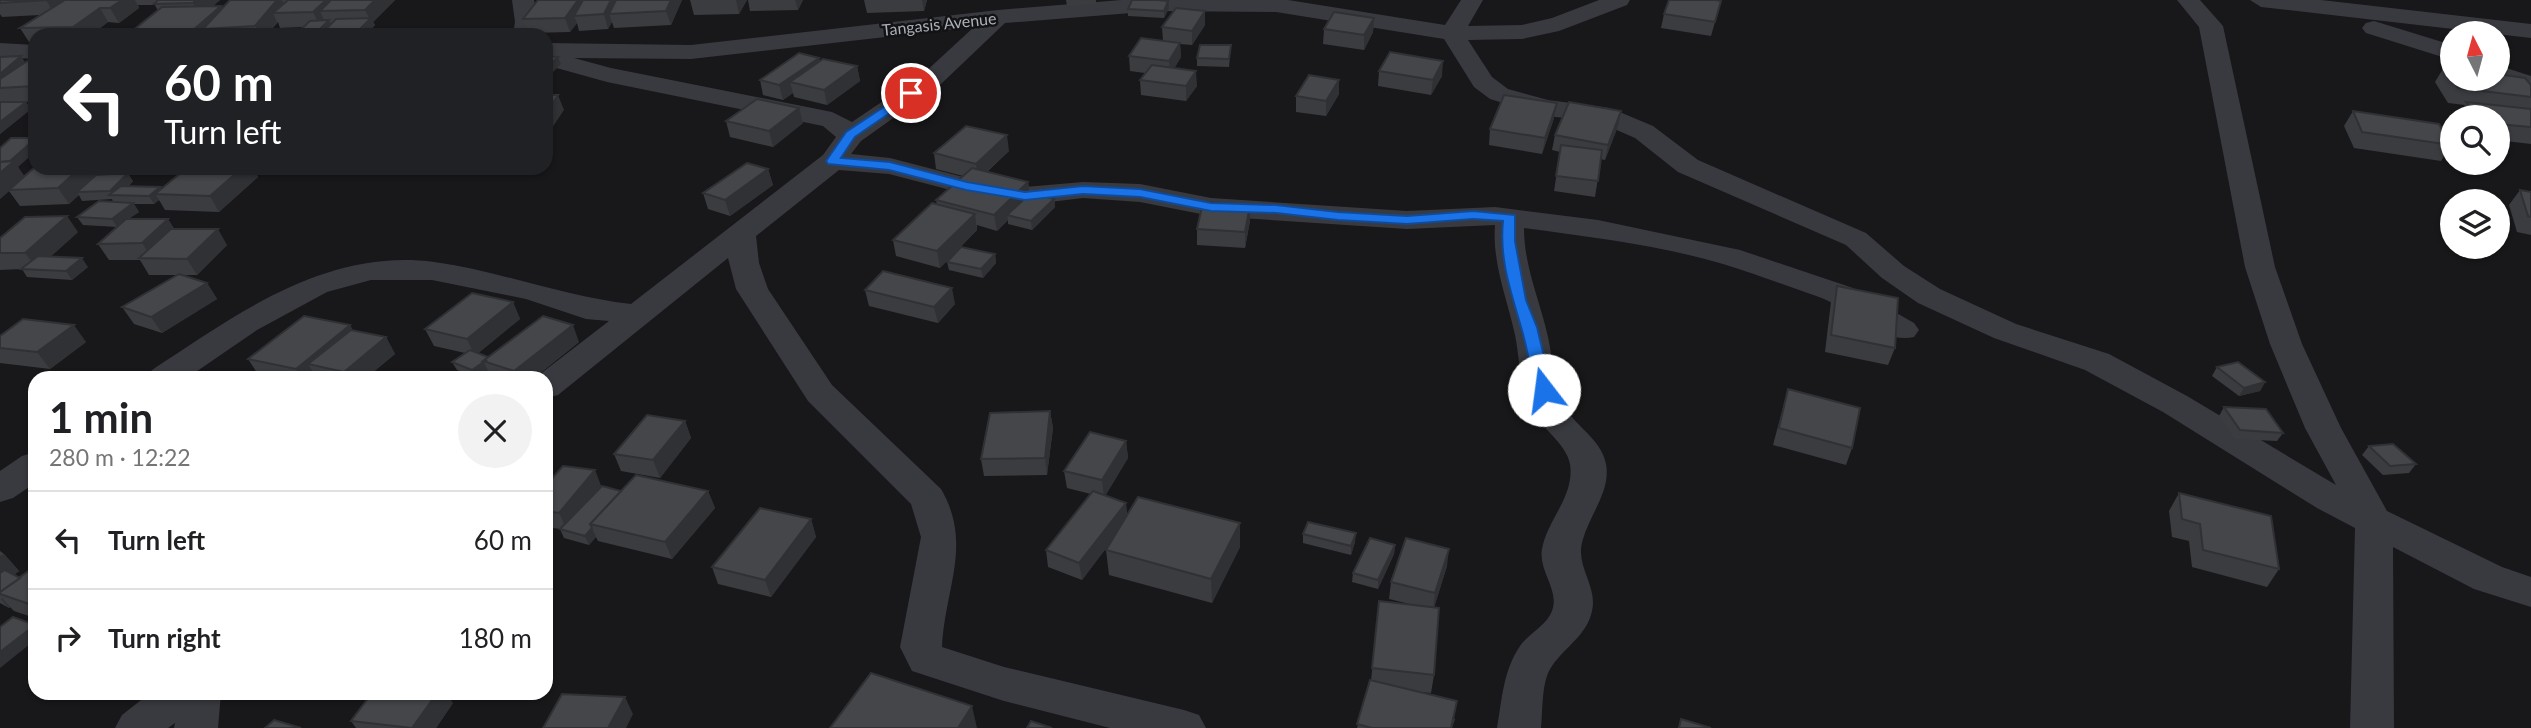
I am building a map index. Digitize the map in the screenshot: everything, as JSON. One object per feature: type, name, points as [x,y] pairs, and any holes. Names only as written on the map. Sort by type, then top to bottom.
[{"type":"street","points":[[523,0],[526,28]]},
{"type":"street","points":[[1244,0],[1277,3]]},
{"type":"street","points":[[1472,0],[1452,33],[1483,82],[1499,94],[1546,108],[1601,114],[1644,132],[1700,172],[1850,235],[1893,272],[1929,296],[2005,331],[2097,362],[2175,404],[2318,492],[2374,522],[2488,579],[2531,592]]},
{"type":"street","name":"Tangasis Avenue","points":[[553,50],[691,52],[998,17],[1156,4],[1277,3],[1452,33],[1522,32],[1559,24],[1619,0]]},
{"type":"street","points":[[2188,0],[2211,26],[2260,267],[2286,344],[2323,428],[2374,522],[2372,728]]},
{"type":"street","points":[[2272,1],[2531,32]]},
{"type":"street","points":[[2328,9],[2440,49]]},
{"type":"street","points":[[553,381],[833,161],[851,135],[932,79],[998,17]]},
{"type":"street","points":[[0,50],[28,52]]},
{"type":"street","points":[[553,59],[607,75],[832,120],[851,135]]},
{"type":"street","points":[[2510,70],[2531,76]]},
{"type":"street","points":[[2510,77],[2531,85]]},
{"type":"street","points":[[833,161],[890,166],[966,186],[1025,196],[1083,190],[1140,193],[1211,207],[1276,209],[1407,220],[1473,215],[1598,229],[1728,256],[1842,295],[1903,330]]},
{"type":"street","points":[[1510,218],[1508,241],[1518,300],[1529,327],[1550,412],[1573,438],[1588,464],[1586,487],[1563,540],[1559,561],[1570,586],[1574,607],[1560,634],[1532,661],[1519,728]]},
{"type":"street","points":[[741,234],[744,263],[752,289],[820,393],[928,498],[940,537],[922,634],[921,647],[926,659],[1004,684],[1184,728]]},
{"type":"street","points":[[174,371],[246,323],[316,285],[370,271],[432,271],[533,291],[586,309],[637,314]]},
{"type":"street","points":[[2,486],[28,470]]},
{"type":"street","points":[[137,728],[172,700]]},
{"type":"street","points":[[196,728],[199,700]]},
{"type":"building","points":[[0,0],[47,0],[0,3]]},
{"type":"building","points":[[65,0],[122,0],[110,8],[100,8],[73,27],[20,28]]},
{"type":"building","points":[[158,0],[196,0],[193,3],[154,4]]},
{"type":"building","points":[[230,0],[277,0],[255,26],[204,28]]},
{"type":"building","points":[[288,0],[326,0],[313,12],[273,13]]},
{"type":"building","points":[[331,0],[375,0],[365,10],[320,11]]},
{"type":"building","points":[[538,0],[578,0],[565,18],[523,19]]},
{"type":"building","points":[[583,0],[611,0],[604,14],[574,16]]},
{"type":"building","points":[[616,0],[671,0],[666,11],[609,14]]},
{"type":"building","points":[[1132,0],[1168,1],[1164,11],[1128,9]]},
{"type":"building","points":[[1669,0],[1721,1],[1715,22],[1664,14]]},
{"type":"building","points":[[221,6],[195,28],[136,28],[162,7]]},
{"type":"building","points":[[1176,8],[1205,11],[1192,31],[1162,27]]},
{"type":"building","points":[[1334,12],[1374,18],[1364,35],[1324,29]]},
{"type":"building","points":[[371,18],[361,28],[327,28],[336,19]]},
{"type":"building","points":[[329,20],[321,28],[302,28],[310,21]]},
{"type":"building","points":[[1141,38],[1180,43],[1169,61],[1129,56]]},
{"type":"building","points":[[1200,45],[1231,45],[1229,59],[1197,58]]},
{"type":"building","points":[[1390,52],[1443,61],[1433,80],[1379,71]]},
{"type":"building","points":[[799,53],[819,58],[779,85],[760,80]]},
{"type":"building","points":[[21,56],[0,74],[0,57]]},
{"type":"building","points":[[823,59],[857,66],[824,90],[790,82]]},
{"type":"building","points":[[28,61],[28,86],[0,88],[0,79]]},
{"type":"building","points":[[1152,65],[1196,71],[1186,86],[1140,80]]},
{"type":"building","points":[[1309,75],[1339,80],[1326,101],[1296,96]]},
{"type":"building","points":[[2510,76],[2525,78],[2531,85],[2531,97],[2482,91],[2510,91]]},
{"type":"building","points":[[1504,95],[1557,103],[1545,138],[1490,129]]},
{"type":"building","points":[[757,99],[799,108],[769,131],[726,121]]},
{"type":"building","points":[[0,102],[26,102],[0,122]]},
{"type":"building","points":[[1569,102],[1621,111],[1608,145],[1555,135]]},
{"type":"building","points":[[2466,102],[2494,105],[2469,105]]},
{"type":"building","points":[[2510,107],[2531,109],[2531,127],[2510,125]]},
{"type":"building","points":[[2353,111],[2439,124],[2440,143],[2362,132]]},
{"type":"building","points":[[966,126],[1007,135],[976,164],[934,153]]},
{"type":"building","points":[[11,138],[28,138],[28,145],[10,161],[0,162],[0,148]]},
{"type":"building","points":[[1561,145],[1602,150],[1598,181],[1556,176]]},
{"type":"building","points":[[14,161],[0,173],[0,162]]},
{"type":"building","points":[[747,163],[768,169],[725,200],[703,193]]},
{"type":"building","points":[[972,168],[1028,182],[994,215],[936,200]]},
{"type":"building","points":[[28,173],[72,175],[58,188],[9,190]]},
{"type":"building","points":[[96,175],[126,175],[110,191],[77,192]]},
{"type":"building","points":[[178,175],[234,175],[210,196],[155,194]]},
{"type":"building","points":[[121,186],[160,187],[149,196],[109,195]]},
{"type":"building","points":[[2520,190],[2531,192],[2531,217],[2528,216]]},
{"type":"building","points":[[1031,193],[1054,199],[1031,221],[1007,215]]},
{"type":"building","points":[[99,201],[133,203],[112,219],[77,217]]},
{"type":"building","points":[[1203,202],[1250,205],[1245,232],[1197,229]]},
{"type":"building","points":[[932,203],[975,214],[937,251],[893,240]]},
{"type":"building","points":[[67,216],[25,253],[0,253],[0,238],[25,217]]},
{"type":"building","points":[[126,219],[168,219],[142,243],[98,244]]},
{"type":"building","points":[[171,229],[218,229],[187,259],[139,258]]},
{"type":"building","points":[[961,247],[995,254],[981,269],[947,262]]},
{"type":"building","points":[[38,256],[82,258],[66,271],[21,269]]},
{"type":"building","points":[[883,271],[952,288],[934,307],[865,290]]},
{"type":"building","points":[[179,274],[207,283],[151,317],[122,307]]},
{"type":"building","points":[[1837,286],[1898,298],[1895,348],[1831,335]]},
{"type":"building","points":[[472,293],[513,302],[467,339],[425,329]]},
{"type":"building","points":[[304,316],[350,325],[296,369],[248,359]]},
{"type":"building","points":[[543,316],[573,325],[514,371],[483,361]]},
{"type":"building","points":[[23,319],[74,325],[37,352],[0,348],[0,336]]},
{"type":"building","points":[[351,330],[386,337],[345,371],[308,364]]},
{"type":"building","points":[[470,350],[488,357],[472,370],[452,362]]},
{"type":"building","points":[[2238,362],[2265,382],[2244,388],[2217,367]]},
{"type":"building","points":[[1788,389],[1860,408],[1852,448],[1779,428]]},
{"type":"building","points":[[2224,407],[2266,409],[2283,433],[2240,430]]},
{"type":"building","points":[[1050,411],[1045,458],[981,459],[990,413]]},
{"type":"building","points":[[647,415],[685,421],[653,460],[614,454]]},
{"type":"building","points":[[1090,432],[1126,441],[1102,480],[1064,471]]},
{"type":"building","points":[[2393,444],[2416,464],[2390,466],[2369,446]]},
{"type":"building","points":[[563,466],[595,470],[559,513],[553,512],[553,477]]},
{"type":"building","points":[[636,475],[708,491],[665,542],[590,524]]},
{"type":"building","points":[[602,486],[621,491],[590,524],[592,528],[585,536],[560,529]]},
{"type":"building","points":[[1093,491],[1126,503],[1079,563],[1046,550]]},
{"type":"building","points":[[2179,493],[2271,516],[2279,569],[2203,550],[2200,524],[2182,519]]},
{"type":"building","points":[[1138,497],[1240,523],[1211,579],[1106,550]]},
{"type":"building","points":[[760,508],[811,519],[765,580],[712,567]]},
{"type":"building","points":[[1308,522],[1356,533],[1351,546],[1303,534]]},
{"type":"building","points":[[1370,538],[1395,545],[1378,580],[1353,573]]},
{"type":"building","points":[[1406,538],[1449,549],[1435,593],[1391,582]]},
{"type":"building","points":[[5,570],[20,578],[0,592],[0,573]]},
{"type":"building","points":[[28,571],[28,604],[0,592]]},
{"type":"building","points":[[1379,601],[1439,608],[1434,675],[1372,668]]},
{"type":"building","points":[[13,617],[28,622],[28,630],[0,652],[0,627]]},
{"type":"building","points":[[871,673],[972,706],[958,728],[830,728]]},
{"type":"building","points":[[1370,680],[1457,701],[1451,728],[1372,728],[1357,724]]},
{"type":"building","points":[[562,694],[625,697],[608,728],[543,728]]},
{"type":"building","points":[[367,700],[432,700],[412,728],[351,721]]},
{"type":"building","points":[[1681,719],[1711,728],[1679,728]]},
{"type":"building","points":[[274,720],[301,728],[265,728]]},
{"type":"building","points":[[1031,721],[1052,728],[1027,728]]},
{"type":"route","points":[[911,93],[851,135],[833,161],[890,166],[966,186],[1025,196],[1083,190],[1140,193],[1211,207],[1276,209],[1338,216],[1407,220],[1473,215],[1510,218],[1508,241],[1518,300],[1529,327],[1544,390]]}]
